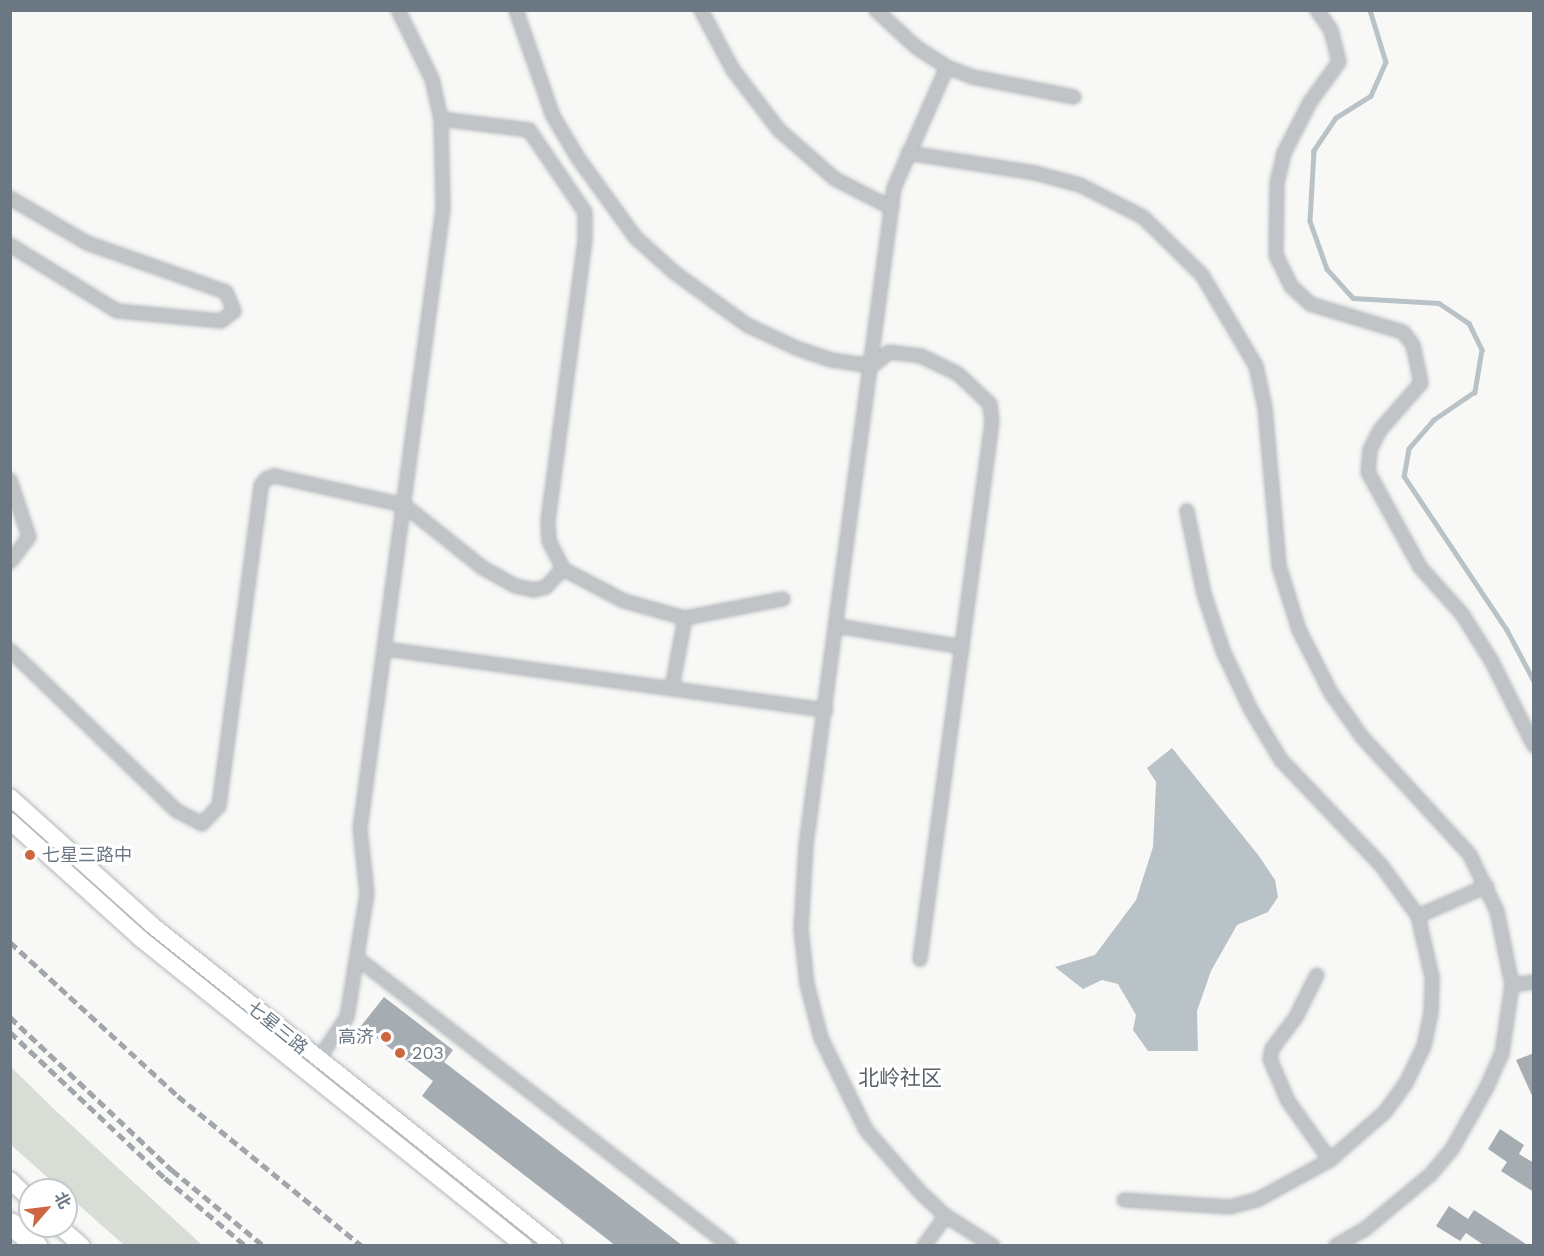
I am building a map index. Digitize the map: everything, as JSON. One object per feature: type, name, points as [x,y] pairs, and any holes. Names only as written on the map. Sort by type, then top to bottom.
[{"type":"highway","points":[[10,1223],[36,1245]]},
{"type":"street","points":[[306,1076],[347,1017],[357,958],[367,894],[360,829],[443,209],[441,119],[432,80],[398,10]]},
{"type":"street","points":[[516,10],[553,116],[607,202],[636,238],[709,300],[747,325],[831,360],[872,366],[889,352],[921,356],[968,381],[990,404],[992,423],[920,959]]},
{"type":"street","points":[[701,10],[733,70],[779,130],[835,179],[892,208]]},
{"type":"street","points":[[876,10],[916,47],[947,67],[973,77],[1074,97]]},
{"type":"street","points":[[1317,10],[1331,30],[1339,62],[1310,102],[1284,153],[1277,183],[1276,255],[1292,286],[1310,304],[1403,332],[1413,345],[1421,383],[1380,430],[1370,450],[1368,472],[1420,567],[1462,614],[1491,660],[1533,746]]},
{"type":"street","points":[[947,67],[908,153],[892,208],[806,845],[801,929],[807,984],[821,1038],[866,1130],[888,1159],[946,1216],[993,1245]]},
{"type":"street","points":[[441,119],[530,130],[585,212],[585,240],[548,522],[549,541],[563,568],[624,601],[685,618],[783,599]]},
{"type":"street","points":[[908,153],[1035,173],[1080,185],[1143,217],[1202,275],[1256,366],[1266,408],[1279,566],[1299,630],[1331,693],[1362,737],[1464,848],[1487,886],[1507,949],[1512,985],[1502,1053],[1452,1149],[1400,1202],[1336,1245]]},
{"type":"street","points":[[10,198],[87,243],[226,292],[234,311],[220,321],[117,311],[10,245]]},
{"type":"street","points":[[10,650],[177,811],[189,821],[202,824],[219,806],[261,485],[274,476],[404,505],[483,568],[515,586],[534,591],[546,587],[563,568]]},
{"type":"street","points":[[10,480],[29,537],[10,562]]},
{"type":"street","points":[[1124,1200],[1230,1207],[1257,1200],[1330,1160],[1384,1112],[1406,1083],[1424,1046],[1432,977],[1418,916],[1381,865],[1281,760],[1251,710],[1223,651],[1204,594],[1186,511]]},
{"type":"street","points":[[672,688],[685,618]]},
{"type":"street","points":[[837,626],[962,647]]},
{"type":"street","points":[[385,649],[826,710]]},
{"type":"street","name":"七星三路","points":[[10,797],[152,926],[317,1061],[554,1245]]},
{"type":"street","name":"七星三路","points":[[10,821],[141,939],[306,1076],[524,1245]]},
{"type":"street","points":[[1418,916],[1487,886]]},
{"type":"street","points":[[357,958],[730,1245]]},
{"type":"street","points":[[1317,975],[1296,1017],[1272,1049],[1270,1059],[1288,1101],[1330,1160]]},
{"type":"street","points":[[1512,985],[1533,982]]},
{"type":"street","points":[[924,1245],[946,1216]]},
{"type":"shaded area","points":[[1172,748],[1259,856],[1275,880],[1278,897],[1268,912],[1237,925],[1211,971],[1197,1011],[1198,1051],[1148,1051],[1133,1030],[1136,1015],[1118,984],[1102,980],[1083,989],[1055,967],[1095,955],[1136,900],[1153,847],[1156,782],[1147,768]]},
{"type":"shaded area","points":[[11,1067],[202,1245],[124,1245],[78,1204],[78,1178],[48,1178],[11,1145]]},
{"type":"building","points":[[384,997],[453,1050],[444,1062],[683,1246],[616,1246],[422,1096],[433,1081],[361,1026]]},
{"type":"building","points":[[1534,1053],[1534,1100],[1516,1060]]},
{"type":"building","points":[[1500,1129],[1524,1145],[1519,1154],[1534,1163],[1534,1192],[1501,1171],[1507,1162],[1488,1149]]},
{"type":"building","points":[[1449,1206],[1468,1219],[1474,1210],[1529,1246],[1485,1246],[1466,1233],[1460,1241],[1436,1226]]},
{"type":"waterway","points":[[1370,10],[1386,62],[1371,96],[1336,118],[1314,151],[1310,221],[1327,269],[1353,298],[1439,303],[1469,323],[1482,350],[1475,392],[1434,420],[1409,449],[1404,476],[1507,630],[1534,681]]},
{"type":"railway","points":[[10,942],[178,1096],[362,1246]]},
{"type":"railway","points":[[10,1017],[172,1170],[264,1246]]},
{"type":"railway","points":[[10,1032],[165,1178],[246,1246]]},
{"type":"place","name":"七星三路中","points":[[30,855]]},
{"type":"place","name":"高济","points":[[386,1037]]},
{"type":"place","name":"203","points":[[400,1053]]},
{"type":"district","name":"北岭社区","points":[[900,1078]]}]
